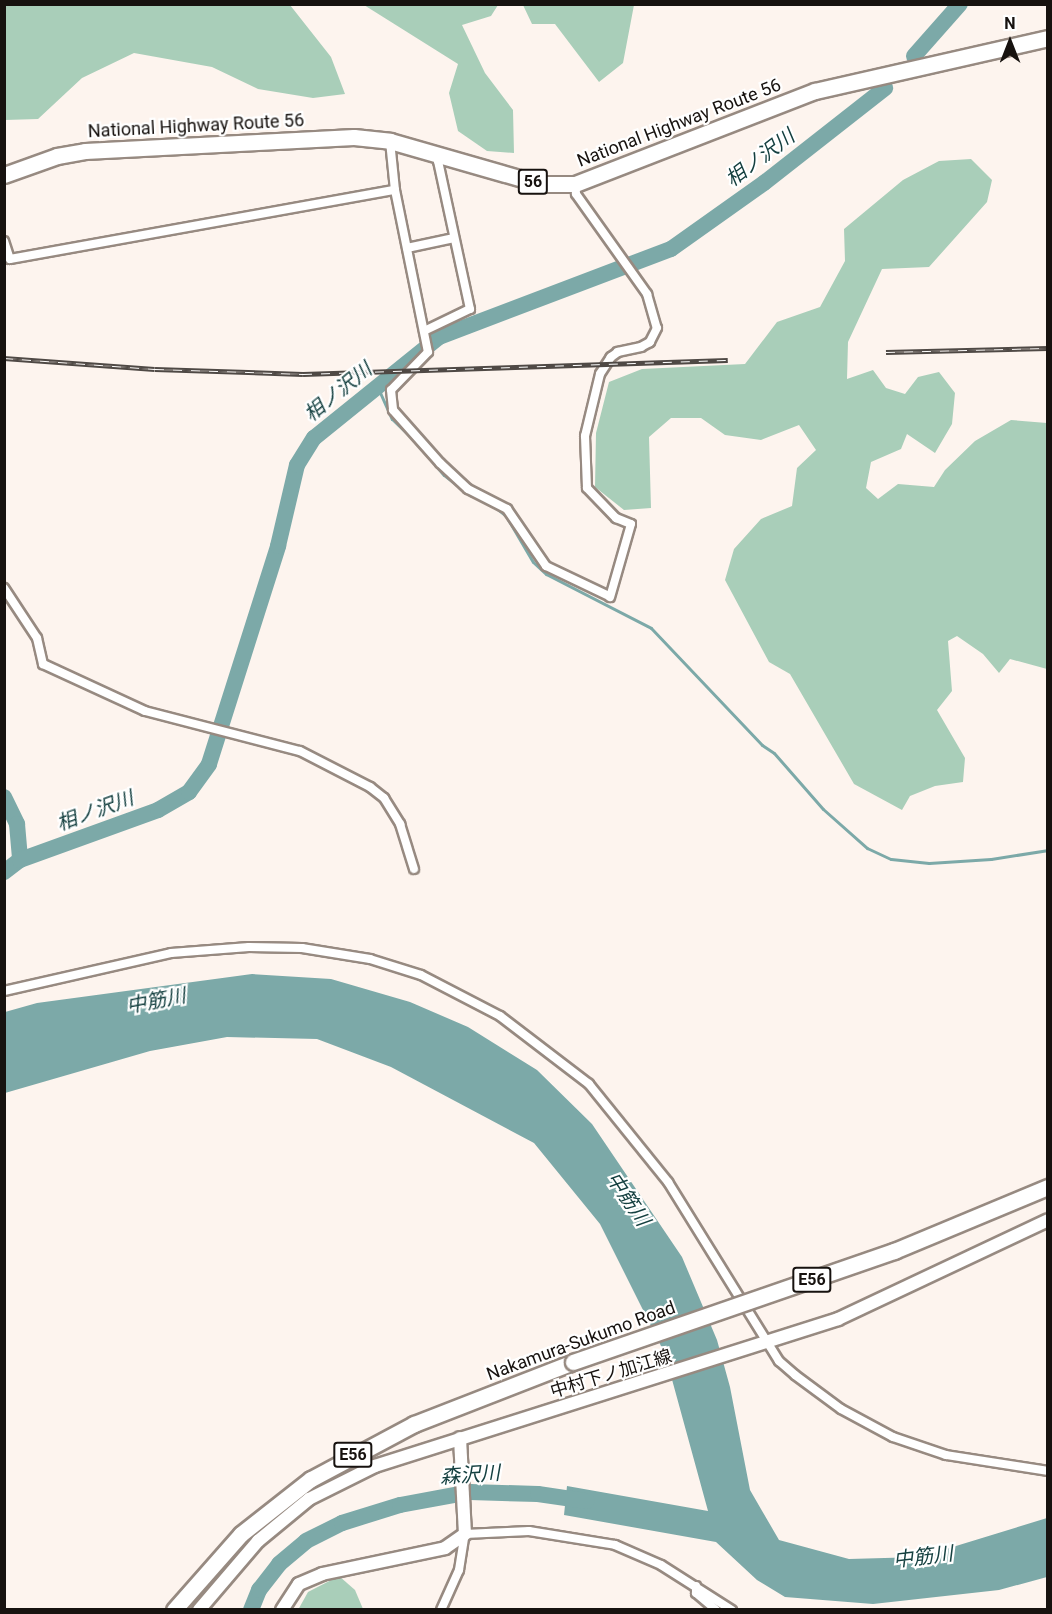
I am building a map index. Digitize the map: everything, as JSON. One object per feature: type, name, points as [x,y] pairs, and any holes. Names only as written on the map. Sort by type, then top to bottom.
[{"type":"highway","name":"National Highway Route 56","points":[[4,175],[57,156],[85,151],[354,137],[390,141],[540,183],[575,184],[815,91],[1047,38]]},
{"type":"highway","name":"Nakamura-Sukumo Road","points":[[174,1610],[241,1534],[310,1479],[414,1424],[573,1362],[883,1255],[1047,1186]]},
{"type":"main road","name":"中村下ノ加江線","points":[[199,1610],[258,1541],[309,1499],[375,1466],[757,1348],[838,1319],[1047,1220]]},
{"type":"main road","points":[[282,1610],[299,1584],[322,1575],[445,1548],[465,1534],[460,1438]]},
{"type":"street","points":[[390,141],[395,190],[428,352],[391,390],[393,410],[405,426],[468,489],[507,509],[546,566],[610,597],[631,524],[616,518],[587,488],[585,436],[600,374],[611,357],[618,352],[641,347],[650,342],[657,328],[647,294],[576,194],[575,184]]},
{"type":"street","points":[[424,334],[470,309],[438,161],[440,155]]},
{"type":"street","points":[[4,241],[10,259],[395,190]]},
{"type":"street","points":[[407,248],[454,238]]},
{"type":"street","points":[[4,588],[37,638],[43,664],[145,711],[300,752],[377,792],[400,824],[414,869]]},
{"type":"street","points":[[4,991],[171,953],[249,947],[302,948],[370,959],[421,975],[500,1016],[589,1084],[668,1182],[770,1343],[779,1361],[795,1375],[841,1409],[893,1437],[946,1455],[1047,1471]]},
{"type":"street","points":[[441,1610],[459,1570],[465,1534],[529,1530],[615,1545],[696,1586],[732,1610]]},
{"type":"street","points":[[696,1586],[696,1593],[716,1610]]},
{"type":"green space","points":[[5,4],[290,5],[331,57],[345,94],[313,98],[258,89],[212,67],[134,53],[82,78],[38,119],[5,120]]},
{"type":"green space","points":[[364,5],[498,5],[491,16],[462,25],[485,73],[513,110],[514,153],[487,151],[458,131],[449,93],[458,64]]},
{"type":"green space","points":[[523,5],[634,5],[623,63],[599,82],[555,24],[532,24]]},
{"type":"green space","points":[[971,159],[992,180],[987,202],[929,267],[882,269],[848,342],[847,379],[873,370],[886,388],[905,394],[918,377],[939,372],[955,393],[952,424],[935,453],[907,434],[901,449],[871,462],[866,488],[878,499],[898,484],[934,487],[945,470],[975,441],[1011,420],[1047,423],[1047,669],[1010,659],[999,673],[983,654],[957,636],[948,641],[952,691],[937,710],[965,758],[963,782],[935,786],[910,796],[902,810],[854,784],[790,674],[769,662],[725,580],[734,549],[761,519],[792,506],[797,468],[816,450],[799,425],[761,440],[725,435],[701,418],[671,418],[649,437],[651,508],[624,510],[595,487],[596,433],[609,382],[642,369],[745,364],[777,322],[820,307],[845,261],[844,229],[903,180],[939,161]]},
{"type":"green space","points":[[339,1576],[355,1590],[363,1609],[298,1610],[308,1592]]},
{"type":"water","name":"中筋川","points":[[252,974],[331,979],[410,1002],[468,1027],[537,1070],[592,1124],[682,1257],[717,1340],[730,1387],[750,1490],[779,1540],[849,1559],[920,1557],[1047,1518],[1047,1577],[999,1590],[873,1604],[785,1597],[757,1580],[716,1542],[564,1515],[567,1486],[708,1511],[665,1354],[600,1224],[534,1143],[391,1067],[317,1039],[227,1037],[150,1051],[5,1093],[5,1012],[37,1003]]},
{"type":"waterway","name":"相ノ沢川","points":[[914,56],[960,4]]},
{"type":"waterway","name":"相ノ沢川","points":[[4,872],[20,860],[158,810],[189,792],[209,764],[278,546],[297,465],[314,438],[439,337],[671,249],[764,183],[885,88]]},
{"type":"waterway","points":[[378,388],[392,419],[419,445]]},
{"type":"waterway","points":[[427,455],[444,475],[470,495]]},
{"type":"waterway","points":[[495,507],[506,516],[533,562],[546,574],[651,628],[762,745],[774,753],[823,809],[867,848],[891,859],[929,863],[991,859],[1048,850]]},
{"type":"waterway","points":[[4,797],[17,824],[20,860]]},
{"type":"waterway","name":"森沢川","points":[[251,1610],[259,1590],[279,1564],[306,1541],[342,1523],[400,1505],[470,1492],[538,1494],[586,1501]]},
{"type":"railway","points":[[886,352],[1048,348]]},
{"type":"railway","points":[[4,358],[155,369],[303,374],[728,360]]}]
